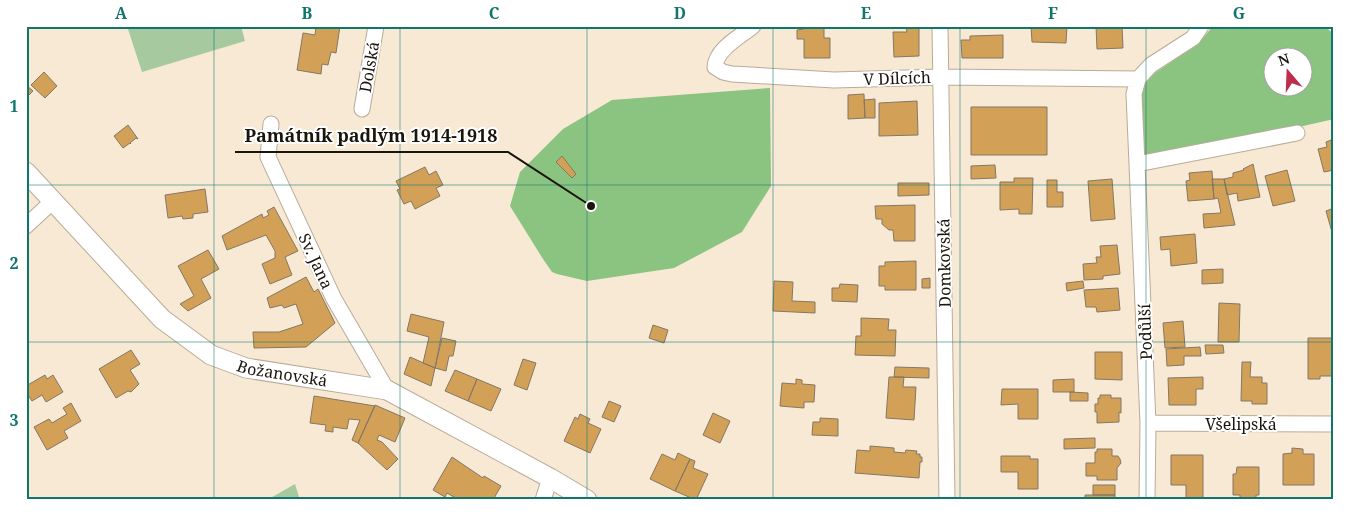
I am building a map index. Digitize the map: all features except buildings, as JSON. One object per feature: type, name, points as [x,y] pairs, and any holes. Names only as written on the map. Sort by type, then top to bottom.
[{"type":"street","name":"Dolská","points":[[362,108],[376,26]]},
{"type":"street","name":"V Dílcích","points":[[753,26],[721,52],[716,60],[715,67],[723,72],[732,74],[834,80],[941,77],[1138,79]]},
{"type":"street","name":"Domkovská","points":[[940,26],[947,500]]},
{"type":"street","points":[[1138,79],[1151,65],[1193,38],[1201,26]]},
{"type":"street","name":"Podůlší","points":[[1138,79],[1134,94],[1148,423],[1147,500]]},
{"type":"street","name":"Sv. Jana","points":[[271,124],[268,157],[334,299],[387,390]]},
{"type":"street","points":[[1138,164],[1297,134]]},
{"type":"street","name":"Božanovská","points":[[26,172],[162,319],[211,355],[246,368],[387,390],[587,500]]},
{"type":"street","points":[[26,226],[53,201]]},
{"type":"street","name":"Všelipská","points":[[1148,423],[1334,424]]},
{"type":"street","points":[[543,500],[550,478]]},
{"type":"green space","points":[[127,26],[241,26],[245,41],[142,72]]},
{"type":"green space","points":[[1213,26],[1324,26],[1334,34],[1334,119],[1201,149],[1145,157],[1140,95],[1149,77],[1198,44]]},
{"type":"green space","points":[[770,88],[771,186],[742,232],[674,268],[587,281],[557,274],[552,272],[543,259],[510,206],[520,172],[563,129],[612,100]]},
{"type":"green space","points":[[295,484],[300,500],[267,500]]},
{"type":"place","name":"Památník padlým 1914-1918","points":[[591,206]]}]
